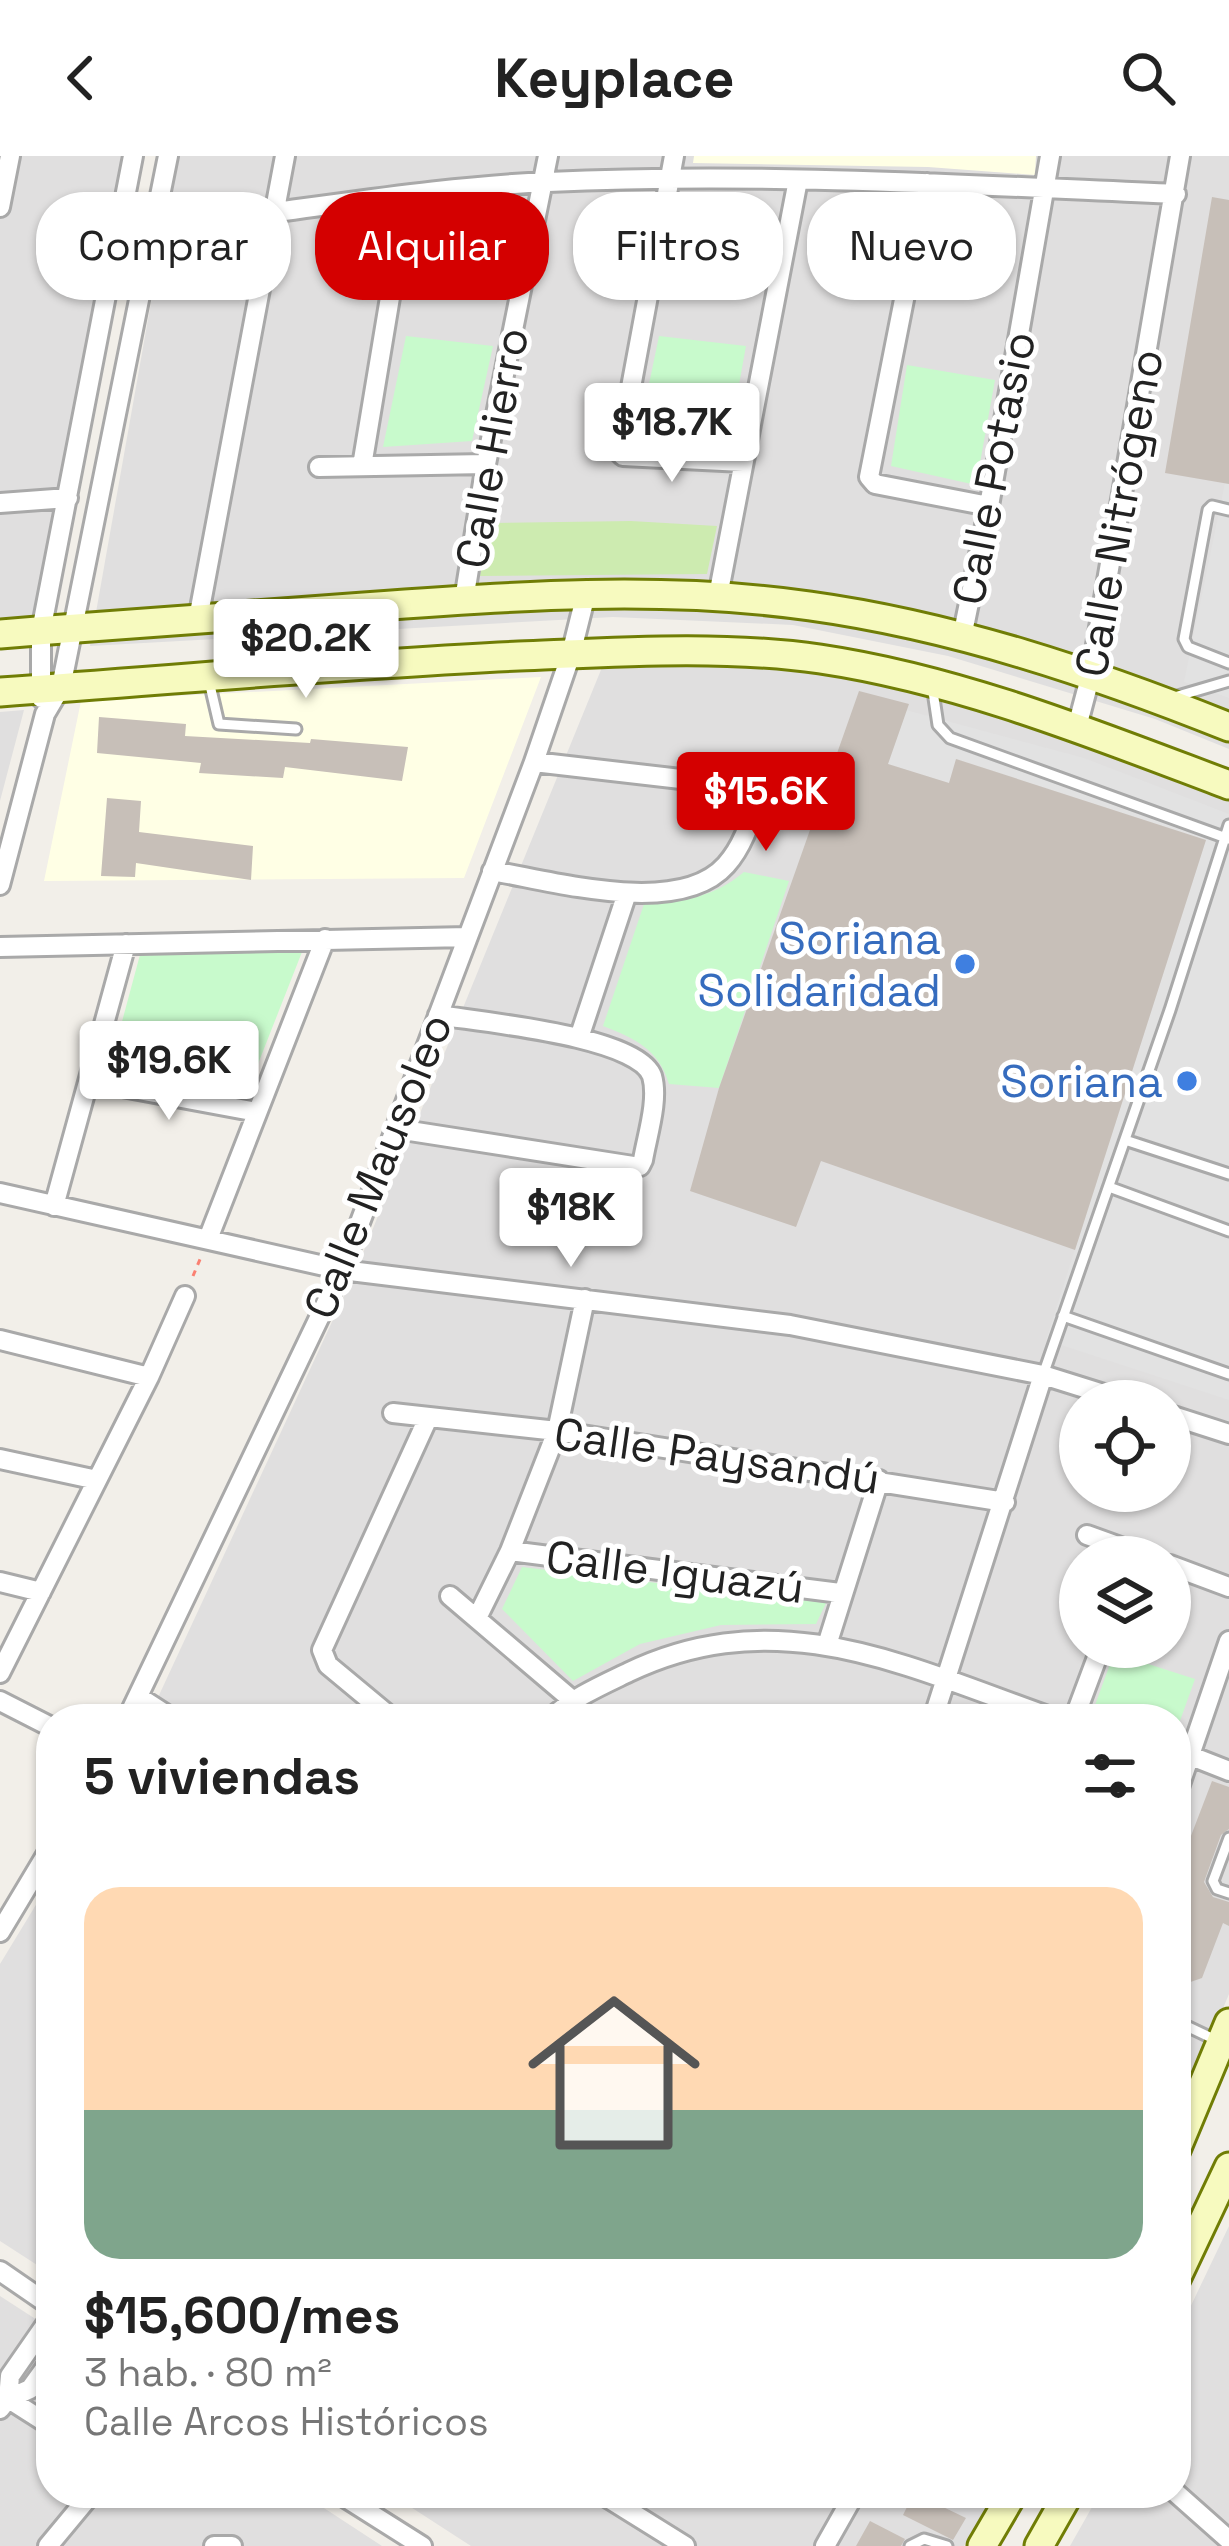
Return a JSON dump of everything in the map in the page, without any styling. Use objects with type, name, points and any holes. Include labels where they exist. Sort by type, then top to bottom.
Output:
[{"type":"main road","points":[[0,634],[464,600],[586,594],[718,596],[847,612],[962,637],[1091,674],[1229,727]]},
{"type":"main road","points":[[0,692],[48,697],[208,676],[571,654],[746,653],[817,659],[932,683],[1077,727],[1229,785]]},
{"type":"main road","points":[[1191,2089],[1225,2033]]},
{"type":"main road","points":[[1191,2247],[1229,2167]]},
{"type":"main road","points":[[982,2546],[1004,2508]]},
{"type":"main road","points":[[1040,2546],[1062,2508]]},
{"type":"street","points":[[0,207],[10,156]]},
{"type":"street","points":[[48,697],[41,631],[133,156]]},
{"type":"street","points":[[0,885],[8,824],[73,628],[169,156]]},
{"type":"street","points":[[280,192],[285,156]]},
{"type":"street","name":"Calle Hierro","points":[[464,600],[486,464],[548,156]]},
{"type":"street","points":[[674,156],[620,454],[743,462]]},
{"type":"street","name":"Calle Potasio","points":[[962,637],[1050,156]]},
{"type":"street","name":"Calle Nitrógeno","points":[[1077,727],[1091,674],[1180,156]]},
{"type":"street","points":[[439,192],[544,182],[670,178],[1176,194]]},
{"type":"street","points":[[718,596],[798,180]]},
{"type":"street","points":[[927,183],[870,480],[989,506]]},
{"type":"street","points":[[198,619],[260,300]]},
{"type":"street","points":[[362,466],[390,300]]},
{"type":"street","points":[[319,467],[486,464]]},
{"type":"street","points":[[0,502],[68,498]]},
{"type":"street","name":"Calle Mausoleo","points":[[135,1704],[342,1270],[534,762],[586,594]]},
{"type":"street","points":[[534,762],[802,793]]},
{"type":"street","points":[[491,871],[627,893],[691,886],[712,878],[737,851],[761,789]]},
{"type":"street","points":[[579,1038],[627,893]]},
{"type":"street","points":[[0,947],[468,937]]},
{"type":"street","points":[[208,1239],[326,940]]},
{"type":"street","points":[[55,1206],[126,944]]},
{"type":"street","points":[[397,1129],[640,1166],[653,1093],[648,1067],[635,1055],[579,1038],[439,1015]]},
{"type":"street","points":[[90,1081],[257,1112]]},
{"type":"street","points":[[0,1192],[342,1270],[790,1325],[1059,1380]]},
{"type":"street","points":[[0,1673],[185,1296]]},
{"type":"street","points":[[477,1618],[510,1551],[556,1431],[585,1298]]},
{"type":"street","points":[[0,1340],[149,1377]]},
{"type":"street","points":[[938,1704],[1043,1375]]},
{"type":"street","name":"Calle Paysandú","points":[[393,1413],[556,1431],[1004,1502]]},
{"type":"street","points":[[376,1704],[322,1656],[324,1642],[428,1418]]},
{"type":"street","points":[[1191,1422],[1229,1434]]},
{"type":"street","points":[[0,1459],[97,1480]]},
{"type":"street","points":[[827,1645],[879,1480]]},
{"type":"street","name":"Calle Iguazú","points":[[510,1551],[840,1593]]},
{"type":"street","points":[[1191,1573],[1229,1587]]},
{"type":"street","points":[[0,1582],[41,1592]]},
{"type":"street","points":[[450,1596],[572,1699]]},
{"type":"street","points":[[566,1704],[653,1660],[695,1646],[770,1638],[827,1645],[1012,1704]]},
{"type":"street","points":[[1191,1753],[1229,1641]]},
{"type":"street","points":[[1080,1704],[1093,1668]]},
{"type":"street","points":[[139,1697],[150,1704]]},
{"type":"street","points":[[0,1701],[36,1719]]},
{"type":"street","points":[[1191,1756],[1229,1771]]},
{"type":"street","points":[[0,1932],[36,1872]]},
{"type":"street","points":[[0,2271],[36,2296]]},
{"type":"street","points":[[3,2400],[10,2376],[36,2339]]},
{"type":"street","points":[[3,2400],[31,2390],[36,2382]]},
{"type":"street","points":[[3,2400],[36,2418]]},
{"type":"street","points":[[1191,2506],[1229,2540]]},
{"type":"street","points":[[48,2546],[80,2508]]},
{"type":"street","points":[[362,2508],[422,2546]]},
{"type":"street","points":[[624,2508],[685,2546]]},
{"type":"street","points":[[825,2546],[847,2508]]},
{"type":"street","points":[[214,2546],[232,2546]]},
{"type":"lane","points":[[1229,510],[1212,506],[1208,510],[1184,639],[1188,647],[1229,663]]},
{"type":"lane","points":[[208,676],[219,724],[296,728]]},
{"type":"lane","points":[[1161,701],[1229,681]]},
{"type":"lane","points":[[932,683],[938,725],[950,738],[1227,838]]},
{"type":"lane","points":[[1043,1375],[1229,825]]},
{"type":"lane","points":[[1125,1140],[1229,1174]]},
{"type":"lane","points":[[1109,1187],[1229,1231]]},
{"type":"lane","points":[[1064,1316],[1229,1374]]},
{"type":"lane","points":[[1229,1838],[1214,1881],[1229,1893]]},
{"type":"lane","points":[[1191,2025],[1225,2033]]},
{"type":"lane","points":[[910,2546],[924,2539],[947,2546]]},
{"type":"path","points":[[185,1296],[208,1239]]},
{"type":"shaded area","points":[[0,156],[129,156],[123,192],[36,192],[36,300],[104,300],[46,642],[0,647]]},
{"type":"shaded area","points":[[177,156],[1229,156],[1229,749],[1155,719],[948,656],[793,625],[613,617],[90,646],[151,300],[291,300],[291,192],[171,192]]},
{"type":"shaded area","points":[[694,156],[1036,156],[1035,175],[928,167],[693,163]]},
{"type":"shaded area","points":[[1225,483],[1229,484],[1229,698],[1184,682]]},
{"type":"shaded area","points":[[605,660],[822,669],[1076,736],[1229,798],[1229,1994],[1191,2086],[1191,1704],[155,1704],[356,1270]]},
{"type":"shaded area","points":[[541,677],[464,878],[44,881],[81,701]]},
{"type":"shaded area","points":[[24,710],[0,801],[0,712]]},
{"type":"shaded area","points":[[906,710],[1084,758],[1229,814],[1229,1400],[1191,1388],[1191,1380],[1168,1380],[1046,1340],[1206,840],[957,759],[949,783],[888,764]]},
{"type":"shaded area","points":[[36,1905],[36,2264],[0,2241],[0,1964]]},
{"type":"shaded area","points":[[1229,2226],[1229,2546],[1070,2546],[1092,2508],[1191,2508],[1191,2306]]},
{"type":"shaded area","points":[[0,2296],[36,2319],[36,2508],[324,2508],[382,2546],[0,2546]]},
{"type":"shaded area","points":[[412,2508],[988,2508],[964,2546],[471,2546]]},
{"type":"green space","points":[[406,336],[493,346],[472,441],[383,447]]},
{"type":"green space","points":[[659,336],[746,346],[728,445],[638,437]]},
{"type":"green space","points":[[907,365],[995,380],[976,485],[891,466]]},
{"type":"green space","points":[[631,521],[717,526],[707,574],[480,576],[489,523]]},
{"type":"green space","points":[[744,872],[789,881],[719,1088],[669,1084],[659,1062],[644,1046],[603,1026],[644,904],[697,897]]},
{"type":"green space","points":[[141,951],[302,952],[245,1097],[109,1070]]},
{"type":"green space","points":[[522,1567],[826,1603],[816,1624],[721,1625],[640,1644],[573,1681],[502,1609]]},
{"type":"green space","points":[[1109,1668],[1161,1668],[1195,1679],[1186,1704],[1095,1704]]},
{"type":"building","points":[[1212,197],[1229,200],[1229,484],[1165,473]]},
{"type":"building","name":"Soriana Solidaridad","points":[[859,691],[909,704],[888,764],[949,783],[956,759],[1206,840],[1075,1250],[821,1161],[796,1227],[690,1191],[719,1088]]},
{"type":"building","points":[[99,717],[186,724],[185,736],[408,747],[402,781],[285,767],[283,778],[199,773],[201,763],[97,753]]},
{"type":"building","points":[[107,798],[141,801],[139,832],[253,846],[251,880],[136,863],[135,877],[101,876]]},
{"type":"building","points":[[1212,1781],[1229,1787],[1229,1829],[1221,1835],[1204,1882],[1213,1897],[1229,1902],[1229,1926],[1223,1923],[1202,1978],[1191,1982],[1191,1836]]},
{"type":"building","points":[[906,2508],[945,2508],[966,2518],[953,2540],[903,2515]]},
{"type":"building","points":[[870,2521],[905,2539],[901,2546],[856,2546]]},
{"type":"place","name":"Soriana Solidaridad","points":[[965,964]]},
{"type":"place","name":"Soriana","points":[[1187,1081]]}]
